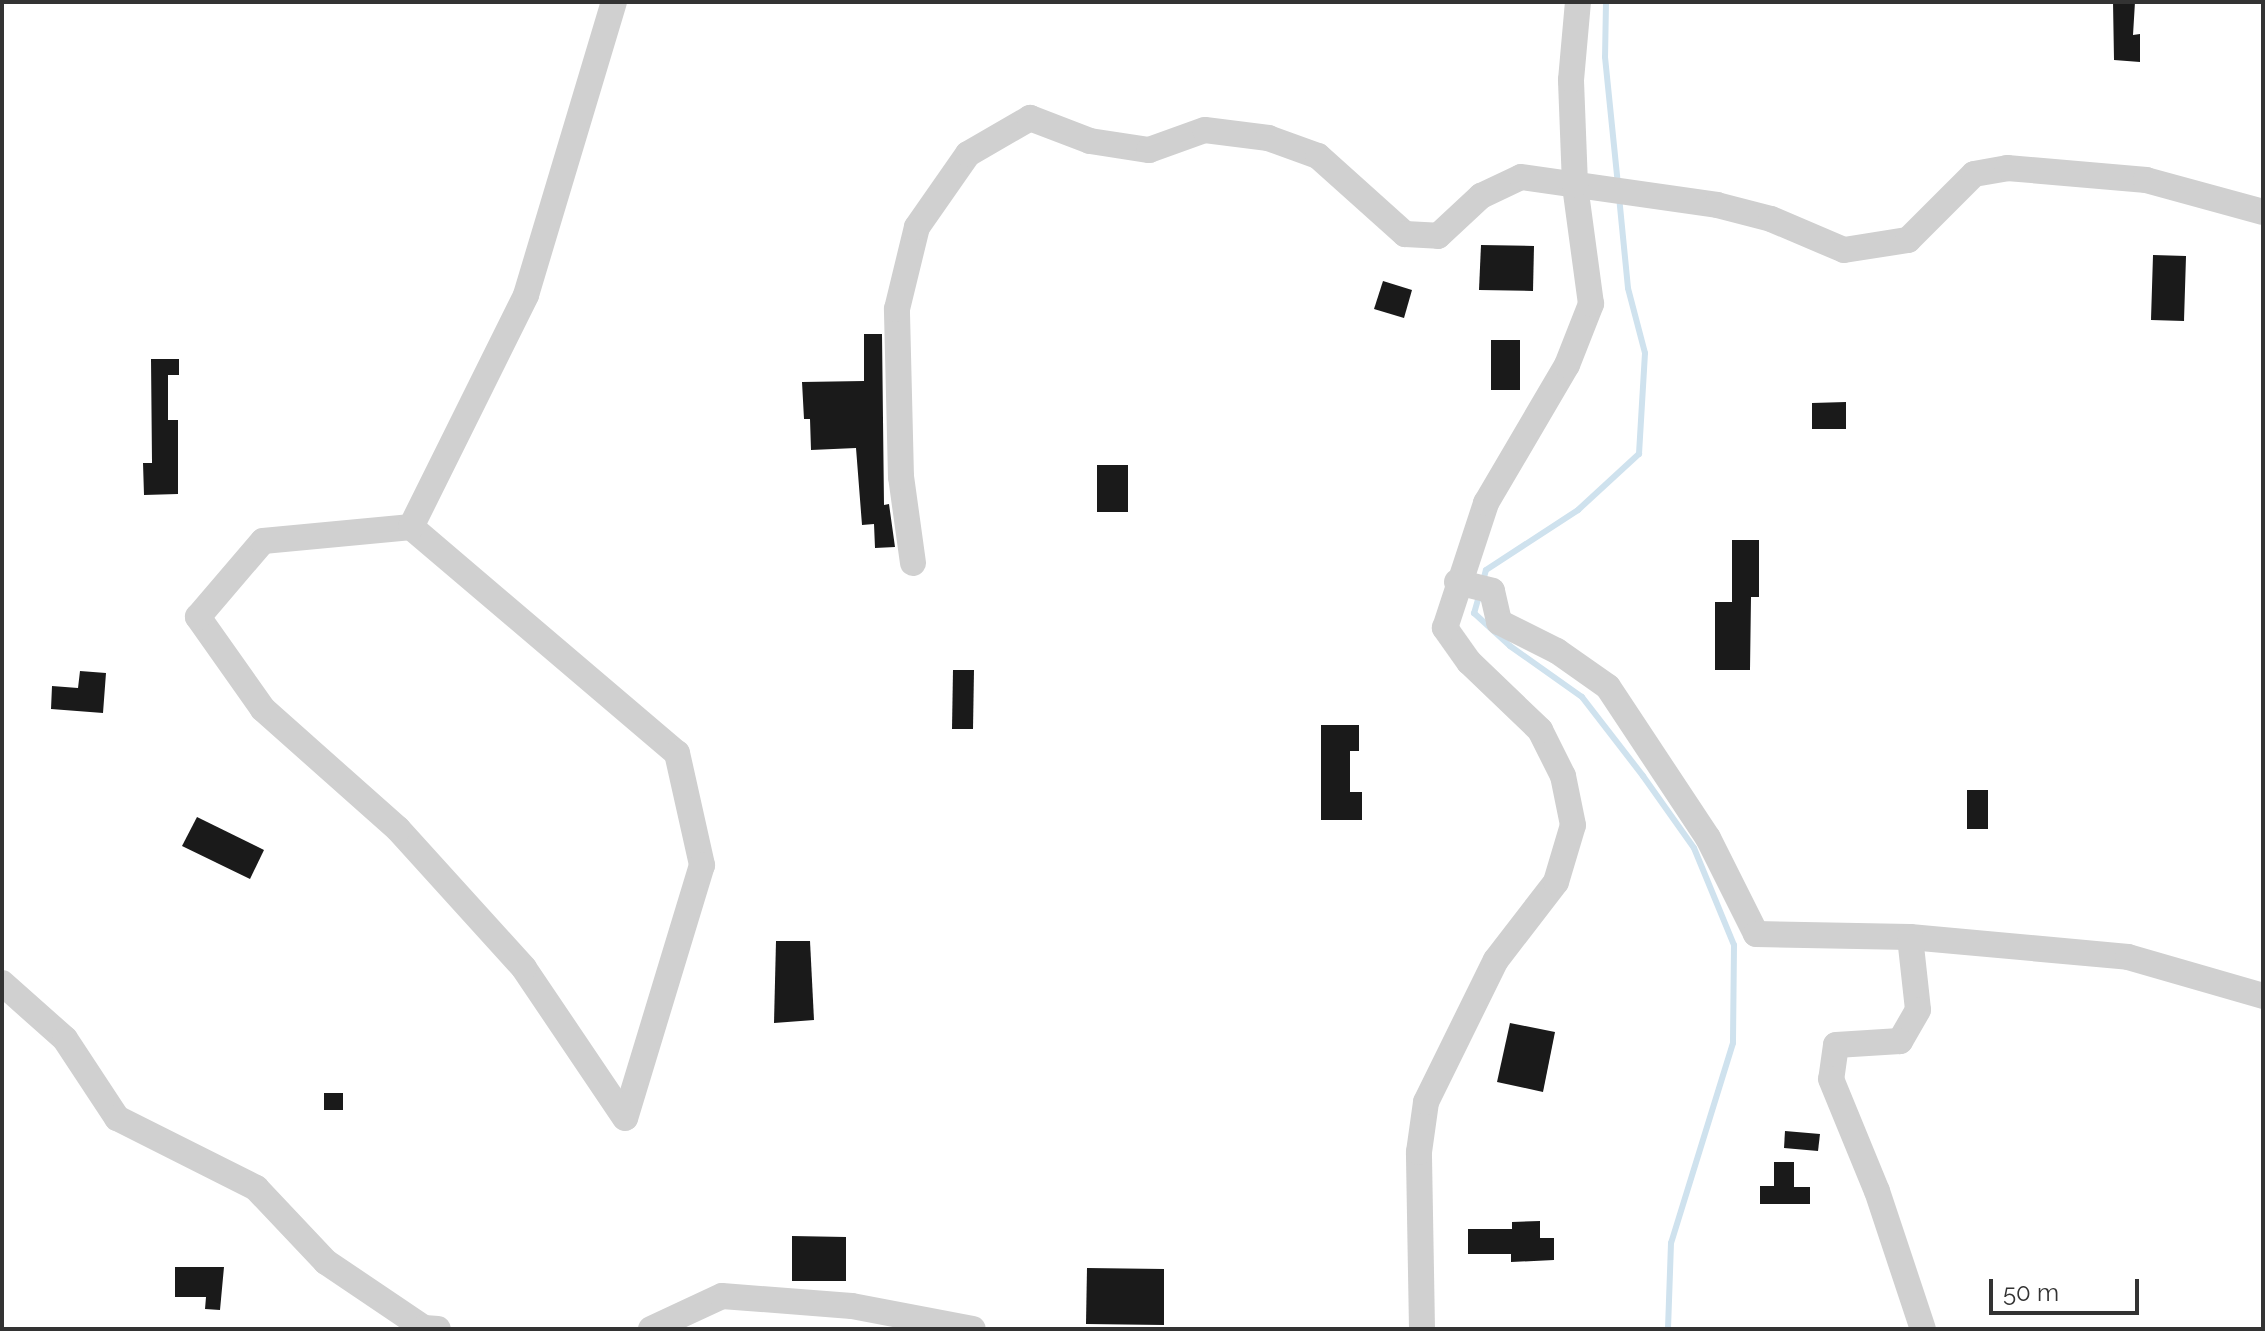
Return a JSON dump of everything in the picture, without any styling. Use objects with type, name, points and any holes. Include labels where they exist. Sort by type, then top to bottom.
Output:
[{"type":"street","points":[[411,527],[526,295],[614,2]]},
{"type":"street","points":[[1422,1329],[1419,1152],[1426,1102],[1496,960],[1556,882],[1573,825],[1563,776],[1540,730],[1469,662],[1445,628],[1457,582],[1486,503],[1567,365],[1591,304],[1588,186],[1571,80],[1578,2]]},
{"type":"street","points":[[913,563],[901,477],[897,309],[917,227],[968,154],[1030,118],[1090,141],[1149,150],[1205,130],[1268,138],[1318,156],[1405,234],[1438,236],[1481,196],[1521,177],[1639,192],[1771,219],[1844,250],[1908,240],[1974,174],[2007,168],[2146,180],[2263,212]]},
{"type":"street","points":[[411,527],[677,753],[702,865],[625,1118],[524,968],[398,829],[263,709],[198,617],[263,541],[411,527]]},
{"type":"street","points":[[1457,582],[1492,591],[1499,622],[1557,651],[1608,687],[1708,838],[1756,934],[1910,937],[2128,957],[2263,996]]},
{"type":"street","points":[[1910,937],[1918,1010],[1900,1041],[1836,1045],[1831,1079],[1877,1191],[1923,1329]]},
{"type":"street","points":[[2,983],[65,1039],[117,1118],[256,1188],[326,1262],[424,1328],[438,1329]]},
{"type":"street","points":[[651,1329],[722,1296],[852,1306],[973,1329]]},
{"type":"building","points":[[2113,2],[2135,2],[2133,35],[2140,34],[2140,62],[2114,60]]},
{"type":"building","points":[[1481,245],[1534,246],[1533,291],[1479,290]]},
{"type":"building","points":[[2153,255],[2186,256],[2184,321],[2151,320]]},
{"type":"building","points":[[1383,281],[1412,290],[1404,318],[1374,309]]},
{"type":"building","points":[[864,334],[882,334],[884,505],[889,504],[895,547],[875,548],[874,524],[862,525],[856,448],[811,450],[810,419],[804,419],[802,382],[864,381]]},
{"type":"building","points":[[1491,340],[1520,340],[1520,390],[1491,390]]},
{"type":"building","points":[[151,359],[179,359],[179,375],[168,375],[168,420],[178,420],[178,494],[144,495],[143,463],[152,463]]},
{"type":"building","points":[[1846,402],[1846,429],[1812,429],[1812,403]]},
{"type":"building","points":[[1097,465],[1128,465],[1128,512],[1097,512]]},
{"type":"building","points":[[1732,540],[1759,540],[1759,597],[1751,597],[1750,670],[1715,670],[1715,602],[1732,602]]},
{"type":"building","points":[[953,670],[974,670],[973,729],[952,729]]},
{"type":"building","points":[[80,671],[106,673],[103,713],[51,709],[52,686],[78,688]]},
{"type":"building","points":[[1321,725],[1359,725],[1359,751],[1350,751],[1350,792],[1362,792],[1362,820],[1321,820]]},
{"type":"building","points":[[1967,790],[1988,790],[1988,829],[1967,829]]},
{"type":"building","points":[[197,817],[264,850],[250,879],[182,846]]},
{"type":"building","points":[[776,941],[810,941],[814,1020],[774,1023]]},
{"type":"building","points":[[1510,1023],[1555,1032],[1543,1092],[1497,1082]]},
{"type":"building","points":[[324,1093],[343,1093],[343,1110],[324,1110]]},
{"type":"building","points":[[1785,1131],[1820,1134],[1818,1151],[1784,1148]]},
{"type":"building","points":[[1774,1162],[1794,1162],[1794,1187],[1810,1187],[1810,1204],[1760,1204],[1760,1186],[1774,1186]]},
{"type":"building","points":[[1540,1221],[1540,1238],[1554,1238],[1554,1260],[1511,1262],[1511,1254],[1468,1254],[1468,1229],[1512,1229],[1512,1222]]},
{"type":"building","points":[[792,1236],[846,1237],[846,1281],[792,1281]]},
{"type":"building","points":[[175,1267],[224,1267],[220,1310],[205,1309],[206,1297],[175,1297]]},
{"type":"building","points":[[1087,1268],[1164,1269],[1164,1325],[1086,1324]]},
{"type":"waterway","points":[[1606,2],[1605,57],[1618,186]]},
{"type":"waterway","points":[[1483,581],[1486,570],[1578,510],[1639,454],[1645,353],[1628,288],[1619,197]]},
{"type":"waterway","points":[[1479,596],[1474,613],[1510,646],[1582,697],[1643,776],[1694,848],[1734,945],[1733,1043],[1671,1243],[1668,1329]]}]
